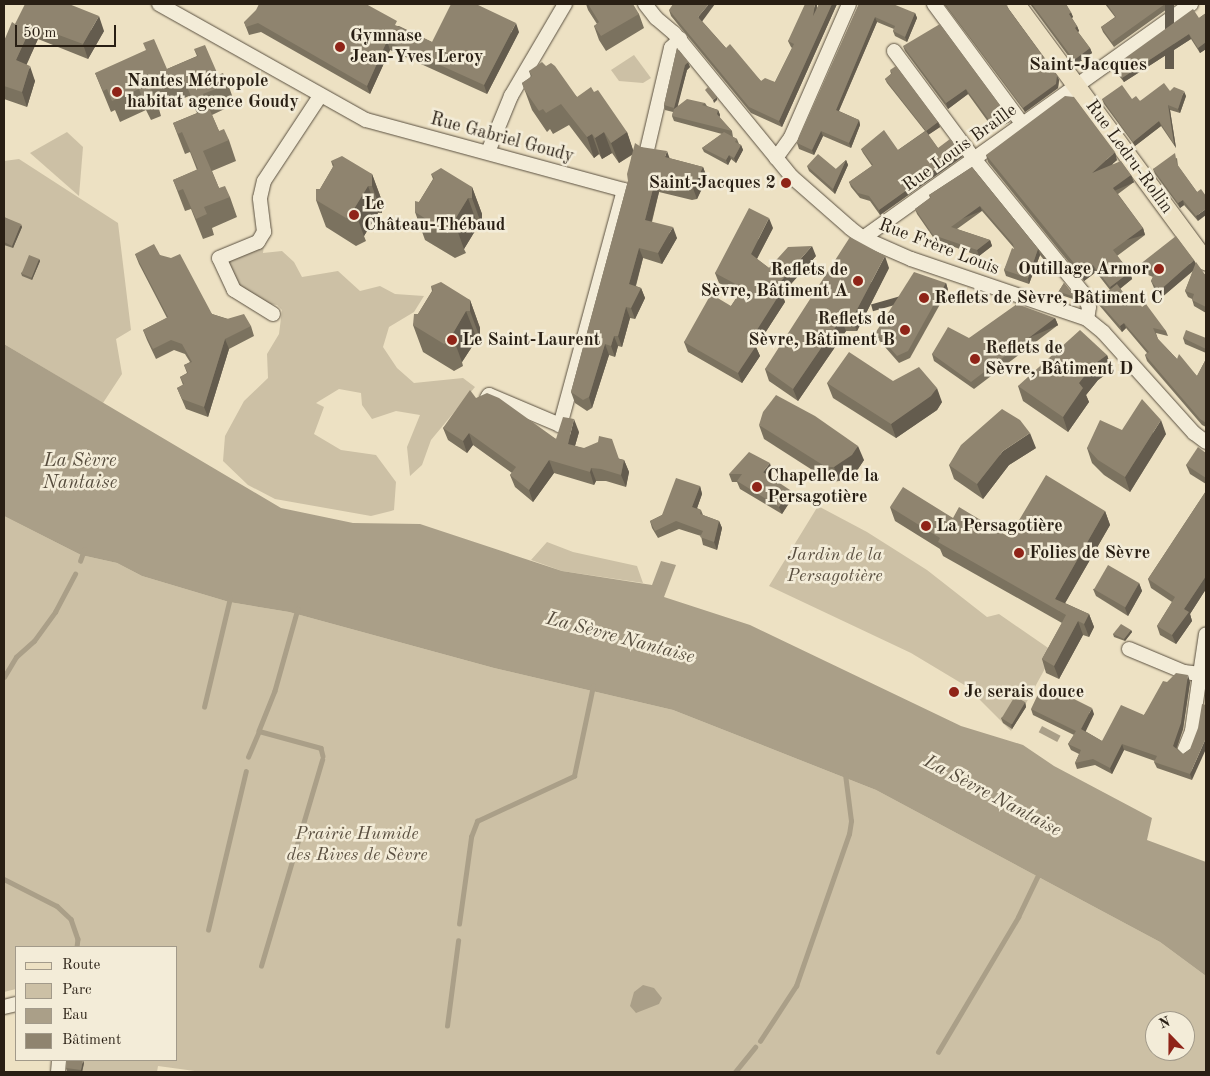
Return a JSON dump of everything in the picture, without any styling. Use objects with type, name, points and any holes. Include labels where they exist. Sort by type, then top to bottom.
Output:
[{"type":"main road","name":"Rue Ledru-Rollin","points":[[1016,4],[1076,86],[1204,253]]},
{"type":"street","name":"Rue Gabriel Goudy","points":[[159,4],[320,96],[373,123],[488,152],[624,190],[560,425],[489,395],[483,402]]},
{"type":"street","points":[[488,152],[519,80],[565,4]]},
{"type":"street","name":"Rue Frère Louis","points":[[645,4],[680,39],[792,176],[863,238],[920,262],[1087,318],[1206,442]]},
{"type":"street","points":[[776,158],[791,137],[849,4]]},
{"type":"street","points":[[934,4],[1024,126]]},
{"type":"street","name":"Rue Louis Braille","points":[[863,238],[1024,126],[1076,86],[1191,4]]},
{"type":"street","points":[[647,150],[671,48],[680,39]]},
{"type":"street","points":[[894,52],[975,160],[1083,293],[1089,307],[1087,318]]},
{"type":"street","points":[[273,314],[234,290],[218,258],[258,242],[264,232],[260,198],[264,181],[320,96]]},
{"type":"street","points":[[1184,751],[1192,731],[1206,634]]},
{"type":"street","points":[[1129,649],[1184,672],[1200,674]]},
{"type":"green space","points":[[634,55],[651,78],[643,83],[619,81],[611,70]]},
{"type":"green space","points":[[67,132],[83,147],[79,196],[30,153]]},
{"type":"green space","points":[[19,159],[118,223],[131,330],[116,339],[122,374],[103,403],[4,344],[4,161]]},
{"type":"green space","points":[[264,245],[263,253],[282,251],[294,262],[302,277],[338,271],[360,291],[380,286],[395,294],[424,296],[414,312],[389,327],[383,347],[397,368],[414,383],[463,378],[475,387],[431,440],[422,465],[410,476],[407,447],[420,415],[396,411],[372,419],[362,405],[361,393],[339,389],[316,403],[324,407],[314,434],[341,450],[376,455],[396,482],[394,510],[371,516],[275,499],[248,485],[223,461],[225,436],[244,401],[268,378],[267,354],[279,334],[282,310],[277,305],[243,300],[222,261]]},
{"type":"green space","name":"Jardin de la Persagotière","points":[[818,506],[867,532],[927,570],[987,617],[999,614],[1054,652],[1011,731],[966,686],[911,653],[769,586]]},
{"type":"green space","name":"Prairie Humide des Rives de Sèvre","points":[[4,516],[81,555],[117,563],[142,576],[229,602],[289,612],[494,668],[673,710],[876,790],[1160,942],[1206,976],[1206,1072],[202,1072],[158,1066],[157,1072],[82,1072],[83,1061],[178,1061],[178,946],[15,946],[15,989],[4,992]]},
{"type":"green space","points":[[547,542],[573,552],[637,566],[643,583],[562,571],[531,560]]},
{"type":"water","name":"La Sèvre Nantaise","points":[[4,344],[281,508],[353,523],[420,524],[562,571],[652,585],[661,561],[676,565],[664,597],[750,625],[961,726],[1023,745],[1054,766],[1152,818],[1147,840],[1206,862],[1206,976],[1160,942],[876,790],[673,710],[494,668],[289,612],[229,602],[142,576],[117,563],[81,555],[4,516]]},
{"type":"water","points":[[1042,726],[1061,736],[1057,742],[1039,732]]},
{"type":"water","points":[[643,985],[654,988],[662,998],[659,1004],[636,1013],[630,1006],[634,992]]},
{"type":"building","points":[[25,4],[69,4],[99,16],[83,44],[32,25],[16,60],[30,66],[22,92],[4,86],[4,41],[12,22],[15,24]]},
{"type":"building","points":[[259,4],[366,4],[397,21],[395,25],[432,42],[451,4],[476,4],[516,23],[484,85],[387,41],[367,86],[258,23],[246,27],[244,22],[256,10]]},
{"type":"building","points":[[588,4],[633,4],[639,14],[601,36],[594,26],[599,22]]},
{"type":"building","points":[[673,4],[709,4],[698,17],[726,48],[730,44],[761,81],[765,78],[775,82],[794,44],[788,41],[805,4],[815,4],[813,16],[819,4],[832,4],[779,121],[749,107],[669,10]]},
{"type":"building","points":[[859,4],[893,4],[915,13],[905,37],[893,31],[895,26],[875,17],[836,110],[859,120],[849,143],[821,131],[812,150],[797,143]]},
{"type":"building","points":[[945,4],[1005,4],[1057,76],[1056,84],[1023,108]]},
{"type":"building","points":[[1032,4],[1066,4],[1071,12],[1069,14],[1077,26],[1075,28],[1090,48],[1074,60]]},
{"type":"building","points":[[1107,4],[1165,4],[1112,42],[1101,27],[1116,17]]},
{"type":"building","points":[[1193,9],[1199,18],[1206,13],[1206,42],[1198,48],[1189,34],[1122,78],[1114,66]]},
{"type":"building","points":[[940,24],[1008,116],[992,124],[966,89],[946,103],[903,46]]},
{"type":"building","points":[[154,39],[167,69],[198,56],[194,49],[205,45],[218,75],[223,73],[228,84],[203,94],[219,131],[224,129],[229,140],[203,151],[219,188],[225,186],[230,197],[204,207],[207,214],[196,219],[183,189],[178,191],[173,180],[198,169],[182,132],[178,134],[173,123],[198,113],[182,75],[151,89],[154,95],[143,100],[139,89],[112,101],[107,89],[103,91],[95,73],[146,50],[143,43]]},
{"type":"building","points":[[677,48],[688,62],[685,65],[674,108],[664,105]]},
{"type":"building","points":[[542,62],[546,66],[551,63],[555,66],[577,97],[591,87],[594,92],[598,90],[627,132],[611,143],[604,132],[595,138],[592,134],[587,137],[561,104],[546,113],[543,109],[539,111],[522,83],[532,76],[529,71]]},
{"type":"building","points":[[896,66],[938,122],[926,131],[885,79],[892,73],[890,70]]},
{"type":"building","points":[[1164,83],[1170,91],[1174,87],[1184,91],[1178,109],[1168,105],[1174,144],[1159,121],[1133,142],[1102,99],[1122,85],[1132,99],[1136,96],[1140,101]]},
{"type":"building","points":[[708,87],[717,97],[713,100],[705,90]]},
{"type":"building","points":[[1065,96],[1074,97],[1115,152],[1092,173],[1121,161],[1131,175],[1113,188],[1143,228],[1113,250],[1130,272],[1110,287],[1093,265],[1082,273],[986,155]]},
{"type":"building","points":[[687,99],[705,103],[702,105],[718,110],[717,114],[732,131],[672,116],[674,109]]},
{"type":"building","points":[[884,130],[898,150],[926,131],[938,148],[950,139],[960,152],[879,210],[869,196],[858,193],[849,182],[873,165],[861,149]]},
{"type":"building","points":[[724,132],[737,139],[735,142],[741,145],[734,158],[729,155],[726,160],[702,148]]},
{"type":"building","points":[[635,143],[641,147],[667,151],[665,157],[703,167],[693,188],[688,189],[655,181],[645,220],[673,227],[658,253],[639,248],[629,284],[641,288],[631,308],[626,307],[618,336],[614,336],[611,346],[605,344],[589,397],[583,400],[571,392],[628,181],[627,174]]},
{"type":"building","points":[[1175,153],[1177,164],[1197,192],[1201,189],[1206,196],[1206,209],[1196,216],[1183,200],[1178,203],[1153,169]]},
{"type":"building","points":[[818,154],[836,169],[846,160],[833,189],[807,166]]},
{"type":"building","points":[[342,156],[372,174],[372,186],[368,186],[354,209],[356,213],[346,218],[316,200],[316,189],[320,189],[334,165],[331,161]]},
{"type":"building","points":[[972,167],[1048,261],[1038,249],[1028,278],[1004,270],[1012,248],[1014,249],[1013,244],[980,206],[951,227],[990,240],[977,250],[933,235],[915,209],[931,197],[929,195]]},
{"type":"building","points":[[441,168],[472,187],[472,198],[468,198],[454,221],[455,226],[445,231],[415,212],[415,201],[419,202],[434,178],[431,174]]},
{"type":"building","points":[[749,208],[769,218],[751,254],[769,268],[788,247],[812,246],[775,288],[781,292],[750,341],[756,346],[738,373],[684,342],[711,294],[731,306],[743,288],[715,273]]},
{"type":"building","points":[[4,217],[21,224],[12,246],[4,242]]},
{"type":"building","points":[[1176,236],[1194,260],[1159,291],[1151,281],[1155,272],[1139,265]]},
{"type":"building","points":[[850,237],[885,256],[852,319],[841,319],[793,389],[765,369]]},
{"type":"building","points":[[154,244],[160,255],[171,258],[180,254],[212,314],[227,319],[244,314],[251,326],[225,339],[204,407],[182,399],[177,388],[184,384],[180,377],[188,373],[184,365],[192,362],[182,344],[171,340],[153,349],[143,330],[168,317],[135,254]]},
{"type":"building","points":[[29,255],[39,259],[32,278],[22,274]]},
{"type":"building","points":[[1196,262],[1206,276],[1206,307],[1192,300],[1194,294],[1185,291]]},
{"type":"building","points":[[914,272],[946,283],[908,351],[897,356],[876,332]]},
{"type":"building","points":[[441,282],[470,300],[470,311],[466,311],[452,335],[453,339],[444,344],[413,325],[414,314],[418,314],[433,290],[431,286]]},
{"type":"building","points":[[1064,283],[1075,297],[1063,293],[1055,297]]},
{"type":"building","points":[[1117,284],[1131,303],[1136,299],[1142,307],[1146,304],[1166,331],[1153,328],[1158,339],[1177,359],[1179,354],[1197,376],[1206,359],[1206,423],[1200,419],[1145,355],[1149,352],[1124,323],[1120,326],[1097,300]]},
{"type":"building","points":[[1017,304],[1055,318],[971,382],[932,354],[948,327],[969,338]]},
{"type":"building","points":[[1080,330],[1107,355],[1093,365],[1079,383],[1083,388],[1063,417],[1018,386]]},
{"type":"building","points":[[1186,330],[1206,338],[1206,349],[1183,338]]},
{"type":"building","points":[[849,352],[893,381],[919,367],[937,388],[931,396],[891,424],[827,383]]},
{"type":"building","points":[[470,390],[476,398],[487,393],[499,398],[556,439],[563,417],[574,419],[568,444],[584,448],[598,442],[599,436],[612,439],[619,459],[624,460],[621,475],[591,468],[590,472],[549,460],[529,490],[510,475],[516,467],[469,433],[463,441],[443,428]]},
{"type":"building","points":[[776,395],[815,416],[858,446],[852,455],[834,467],[826,467],[759,425],[763,412]]},
{"type":"building","points":[[1142,399],[1161,420],[1125,477],[1098,460],[1087,448],[1100,420],[1122,430]]},
{"type":"building","points":[[1002,409],[1020,420],[1030,433],[1003,451],[977,484],[949,465],[961,445]]},
{"type":"building","points":[[1198,447],[1206,453],[1206,478],[1186,465]]},
{"type":"building","name":"Chapelle de la Persagotière","points":[[749,452],[770,463],[763,472],[790,490],[779,507],[737,481],[742,474],[729,474]]},
{"type":"building","name":"Folies de Sèvre","points":[[1046,475],[1105,511],[1055,599],[1089,614],[1084,624],[1078,621],[1054,666],[1042,659],[1066,615],[938,542],[940,538],[890,507],[903,487],[953,518],[959,507],[1009,537]]},
{"type":"building","points":[[676,478],[700,486],[692,507],[701,510],[700,514],[719,521],[714,542],[700,537],[703,531],[676,521],[655,531],[650,521],[662,515]]},
{"type":"building","points":[[1206,491],[1206,576],[1184,609],[1189,612],[1172,635],[1157,626],[1175,597],[1148,579]]},
{"type":"building","points":[[1108,565],[1139,583],[1125,607],[1094,589]]},
{"type":"building","points":[[1121,624],[1131,630],[1124,639],[1113,634]]},
{"type":"building","points":[[1176,673],[1188,675],[1181,723],[1173,746],[1183,754],[1190,749],[1198,728],[1202,704],[1206,705],[1206,738],[1190,774],[1154,762],[1157,756],[1122,744],[1110,768],[1093,759],[1075,763],[1081,750],[1068,744],[1076,731],[1031,709],[1040,690],[1047,694],[1050,687],[1092,708],[1081,729],[1102,741],[1121,705],[1144,715],[1163,681],[1167,682]]},
{"type":"building","points":[[1015,696],[1025,702],[1012,724],[1002,718]]},
{"type":"building","points":[[67,1061],[83,1061],[81,1070],[66,1068]]},
{"type":"waterway","points":[[80,561],[84,550]]},
{"type":"waterway","points":[[4,677],[16,657],[34,641],[55,612],[75,574]]},
{"type":"waterway","points":[[204,707],[230,598]]},
{"type":"waterway","points":[[298,609],[275,691],[259,731],[321,748],[323,756]]},
{"type":"waterway","points":[[459,924],[471,837],[477,821],[574,776],[593,686]]},
{"type":"waterway","points":[[248,757],[259,731]]},
{"type":"waterway","points":[[261,966],[322,760]]},
{"type":"waterway","points":[[208,930],[246,771]]},
{"type":"waterway","points":[[760,1041],[796,986],[849,834],[851,821],[845,774]]},
{"type":"waterway","points":[[938,1052],[1018,917],[1040,871]]},
{"type":"waterway","points":[[4,879],[57,906],[71,919],[78,939],[77,946]]},
{"type":"waterway","points":[[447,1026],[458,941]]},
{"type":"waterway","points":[[735,1072],[755,1047]]},
{"type":"place","name":"Gymnase Jean-Yves Leroy","points":[[340,47]]},
{"type":"place","name":"Nantes Métropole habitat agence Goudy","points":[[117,92]]},
{"type":"place","name":"Saint-Jacques 2","points":[[786,183]]},
{"type":"place","name":"Le Château-Thébaud","points":[[354,215]]},
{"type":"place","name":"Outillage Armor","points":[[1159,269]]},
{"type":"place","name":"Reflets de Sèvre, Bâtiment A","points":[[858,281]]},
{"type":"place","name":"Reflets de Sèvre, Bâtiment C","points":[[924,298]]},
{"type":"place","name":"Reflets de Sèvre, Bâtiment B","points":[[905,330]]},
{"type":"place","name":"Le Saint-Laurent","points":[[452,340]]},
{"type":"place","name":"Reflets de Sèvre, Bâtiment D","points":[[975,359]]},
{"type":"place","name":"Chapelle de la Persagotière","points":[[757,487]]},
{"type":"place","name":"La Persagotière","points":[[926,526]]},
{"type":"place","name":"Folies de Sèvre","points":[[1019,553]]},
{"type":"place","name":"Je serais douce","points":[[954,692]]},
{"type":"district","name":"Saint-Jacques","points":[[1088,66]]}]
